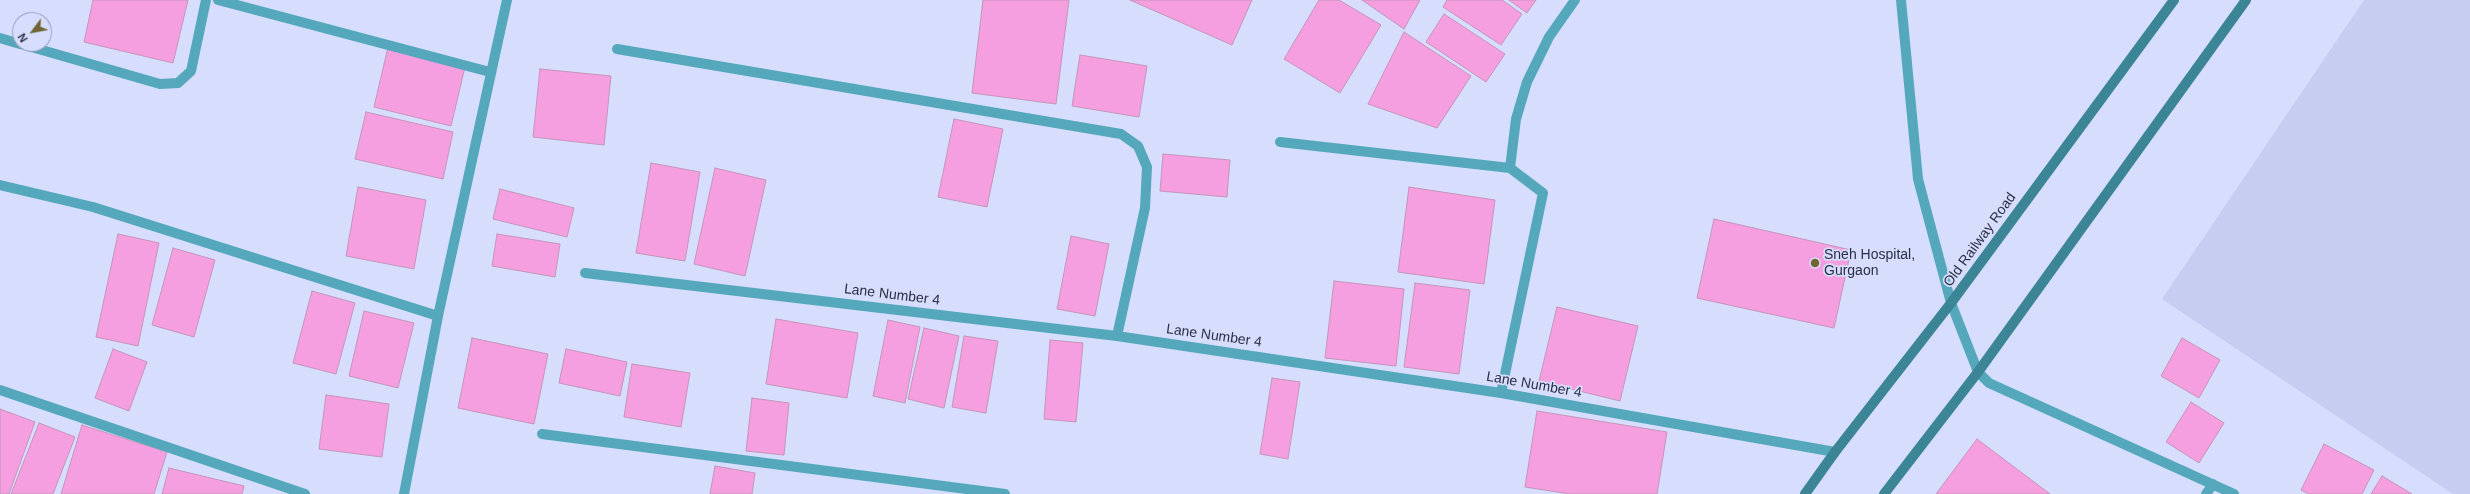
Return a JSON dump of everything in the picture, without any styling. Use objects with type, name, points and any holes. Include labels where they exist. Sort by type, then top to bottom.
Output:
[{"type":"main road","name":"Old Railway Road","points":[[1805,494],[1834,452],[1951,303],[2174,0]]},
{"type":"main road","points":[[1884,494],[1978,372],[2246,0]]},
{"type":"street","points":[[49,52],[160,84],[178,83],[191,71],[206,0]]},
{"type":"street","points":[[218,0],[490,72]]},
{"type":"street","points":[[404,494],[438,316],[490,72],[502,29],[508,0]]},
{"type":"street","points":[[1510,168],[1516,119],[1527,82],[1549,37],[1575,0]]},
{"type":"street","points":[[1901,0],[1918,178],[1951,303],[1978,372],[1989,383],[2234,494]]},
{"type":"street","points":[[0,38],[12,41]]},
{"type":"street","points":[[617,49],[1121,134],[1138,146],[1147,167],[1145,208],[1117,336]]},
{"type":"street","points":[[1280,142],[1510,168],[1543,193],[1502,393]]},
{"type":"street","points":[[0,185],[92,207],[438,316]]},
{"type":"street","name":"Lane Number 4","points":[[585,273],[1117,336],[1502,393],[1834,452]]},
{"type":"street","points":[[0,390],[306,494]]},
{"type":"street","points":[[542,434],[1005,494]]},
{"type":"street","points":[[2206,494],[2213,484]]},
{"type":"shaded area","points":[[2364,0],[2470,0],[2470,494],[2453,494],[2162,299]]},
{"type":"building","points":[[93,0],[188,0],[173,63],[84,42]]},
{"type":"building","points":[[983,0],[1069,0],[1056,104],[972,93]]},
{"type":"building","points":[[1130,0],[1252,0],[1232,45]]},
{"type":"building","points":[[1319,0],[1339,0],[1381,25],[1340,93],[1284,59]]},
{"type":"building","points":[[1362,0],[1420,0],[1404,29]]},
{"type":"building","points":[[1447,0],[1502,0],[1522,14],[1501,45],[1443,7]]},
{"type":"building","points":[[1509,0],[1536,0],[1527,13]]},
{"type":"building","points":[[1444,14],[1505,54],[1486,82],[1426,42]]},
{"type":"building","points":[[1404,32],[1471,76],[1437,128],[1368,104]]},
{"type":"building","points":[[388,47],[465,67],[451,126],[374,107]]},
{"type":"building","points":[[1080,55],[1147,66],[1139,117],[1072,106]]},
{"type":"building","points":[[540,69],[611,76],[604,145],[533,137]]},
{"type":"building","points":[[366,112],[453,132],[443,179],[355,159]]},
{"type":"building","points":[[954,119],[1003,129],[987,207],[938,197]]},
{"type":"building","points":[[1163,154],[1230,160],[1227,197],[1160,191]]},
{"type":"building","points":[[651,163],[700,172],[685,261],[636,253]]},
{"type":"building","points":[[715,168],[766,180],[745,276],[694,264]]},
{"type":"building","points":[[358,187],[426,200],[414,269],[346,256]]},
{"type":"building","points":[[1409,187],[1495,200],[1484,284],[1398,272]]},
{"type":"building","points":[[500,189],[574,208],[567,237],[493,219]]},
{"type":"building","points":[[1714,219],[1851,250],[1834,328],[1697,298]]},
{"type":"building","points":[[118,234],[159,243],[138,346],[96,337]]},
{"type":"building","points":[[497,234],[560,244],[555,277],[492,266]]},
{"type":"building","points":[[1071,236],[1109,244],[1095,316],[1057,309]]},
{"type":"building","points":[[173,248],[215,260],[194,337],[152,325]]},
{"type":"building","points":[[1334,281],[1404,289],[1396,366],[1325,358]]},
{"type":"building","points":[[1415,283],[1470,290],[1459,374],[1404,367]]},
{"type":"building","points":[[312,291],[355,303],[336,374],[293,363]]},
{"type":"building","points":[[1557,307],[1638,326],[1620,401],[1539,381]]},
{"type":"building","points":[[364,311],[414,323],[398,388],[349,376]]},
{"type":"building","points":[[776,319],[858,333],[847,398],[766,384]]},
{"type":"building","points":[[888,320],[920,327],[905,403],[873,396]]},
{"type":"building","points":[[924,328],[959,336],[944,408],[908,399]]},
{"type":"building","points":[[964,336],[998,341],[986,413],[952,407]]},
{"type":"building","points":[[472,338],[548,354],[534,424],[458,408]]},
{"type":"building","points":[[2182,338],[2220,360],[2199,398],[2161,376]]},
{"type":"building","points":[[1050,340],[1083,343],[1076,422],[1044,419]]},
{"type":"building","points":[[113,349],[147,362],[129,411],[95,398]]},
{"type":"building","points":[[566,349],[627,362],[620,396],[559,383]]},
{"type":"building","points":[[632,364],[690,373],[681,427],[624,417]]},
{"type":"building","points":[[1272,378],[1300,382],[1288,459],[1260,454]]},
{"type":"building","points":[[326,395],[389,404],[382,457],[319,449]]},
{"type":"building","points":[[752,398],[789,403],[784,455],[746,451]]},
{"type":"building","points":[[2191,402],[2224,423],[2199,463],[2166,442]]},
{"type":"building","points":[[0,409],[35,422],[9,494],[0,494]]},
{"type":"building","points":[[1537,411],[1667,432],[1657,494],[1570,494],[1525,487]]},
{"type":"building","points":[[39,423],[75,437],[53,494],[11,494]]},
{"type":"building","points":[[82,425],[167,452],[154,494],[61,494]]},
{"type":"building","points":[[1977,439],[2050,494],[1936,494]]},
{"type":"building","points":[[2324,444],[2374,470],[2362,494],[2309,494],[2301,490]]},
{"type":"building","points":[[715,466],[755,473],[752,494],[710,494]]},
{"type":"building","points":[[169,468],[244,486],[242,494],[162,494]]},
{"type":"building","points":[[2382,476],[2412,494],[2371,494]]},
{"type":"place","name":"Sneh Hospital, Gurgaon","points":[[1815,263]]}]
